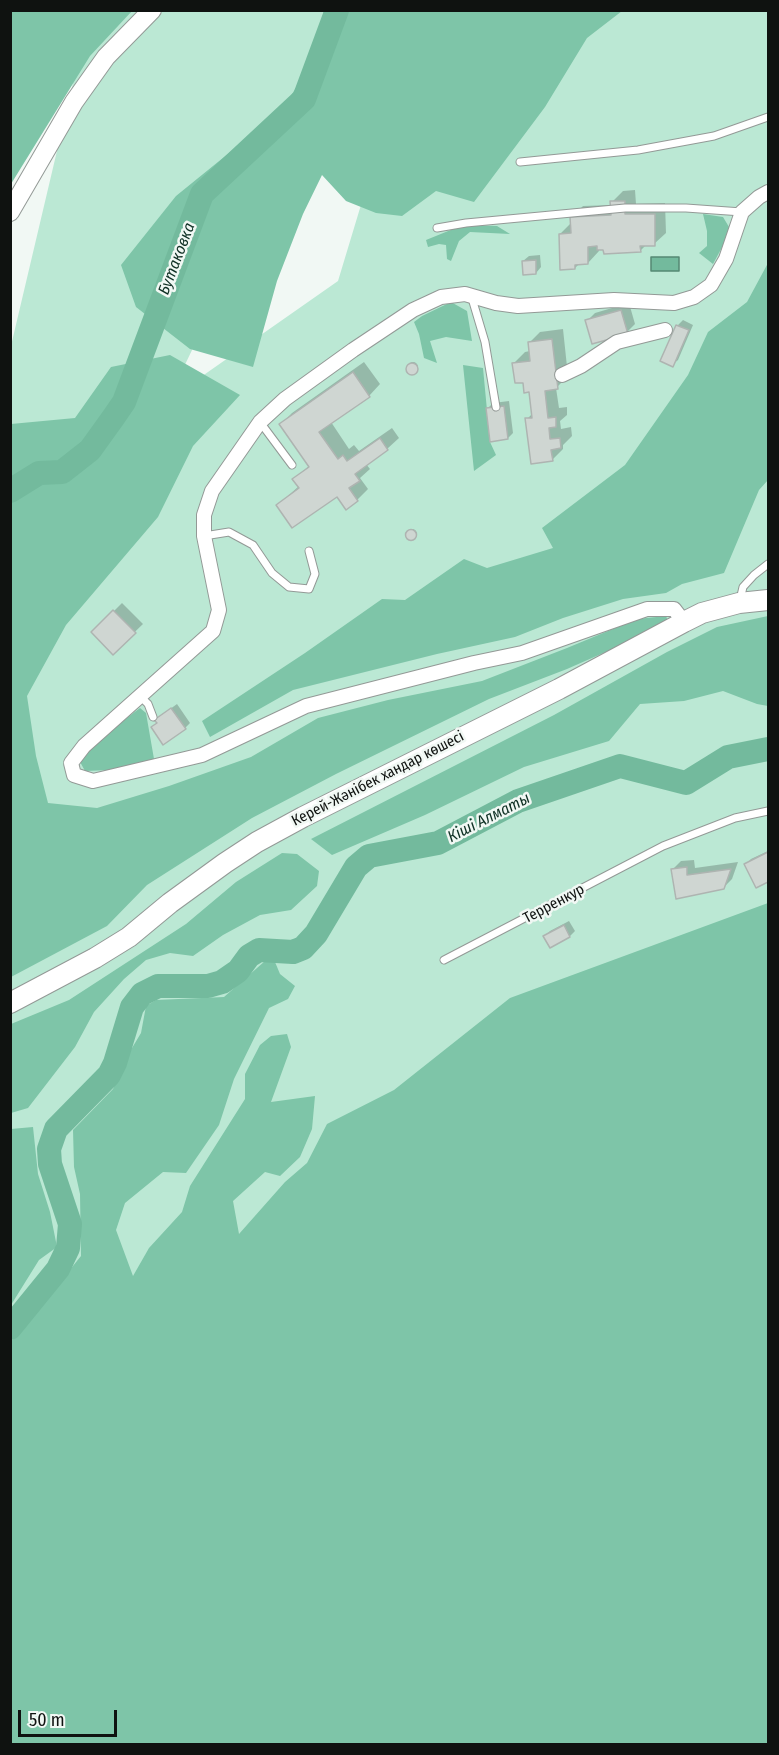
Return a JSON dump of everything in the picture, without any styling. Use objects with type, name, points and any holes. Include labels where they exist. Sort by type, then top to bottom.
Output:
[{"type":"main road","name":"Керей-Жәнібек хандар көшесі","points":[[10,1003],[95,958],[129,937],[170,903],[257,842],[559,689],[684,621],[740,603],[768,600]]},
{"type":"street","points":[[10,212],[80,93],[106,57],[152,10]]},
{"type":"street","points":[[684,621],[674,609],[647,609],[522,653],[306,706],[202,755],[93,781],[74,775],[71,764],[84,746],[213,631],[219,610],[204,536],[204,515],[212,491],[260,422],[285,399],[413,310],[441,297],[465,294],[496,303],[518,306],[614,300],[674,303],[694,297],[711,285],[726,259],[742,212],[768,192]]},
{"type":"street","points":[[562,375],[581,366],[617,342],[665,330]]},
{"type":"lane","points":[[520,162],[638,150],[714,136],[768,117]]},
{"type":"lane","points":[[437,228],[466,223],[625,208],[686,208],[742,212]]},
{"type":"lane","points":[[471,296],[485,342],[496,407]]},
{"type":"lane","points":[[260,422],[292,465]]},
{"type":"lane","points":[[204,536],[229,532],[253,545],[272,573],[289,587],[309,589],[315,574],[309,551]]},
{"type":"lane","points":[[740,603],[742,587],[768,564]]},
{"type":"lane","points":[[140,696],[148,704],[153,717]]},
{"type":"lane","name":"Терренкур","points":[[444,960],[663,846],[735,818],[768,811]]},
{"type":"shaded area","points":[[11,10],[132,11],[90,56],[11,184]]},
{"type":"shaded area","points":[[90,11],[355,11],[168,400],[338,281],[383,132],[581,11],[768,11],[768,1744],[11,1744],[10,350]]},
{"type":"shaded area","points":[[324,11],[622,11],[587,38],[545,107],[474,202],[436,191],[402,216],[376,213],[346,201],[322,175],[303,214],[277,281],[253,367],[190,349],[136,307],[121,265],[176,196],[282,110],[316,56]]},
{"type":"shaded area","points":[[703,214],[723,217],[729,227],[727,238],[713,264],[699,253],[707,246],[707,231]]},
{"type":"shaded area","points":[[463,225],[497,226],[510,234],[470,232],[459,241],[451,261],[447,259],[446,245],[428,247],[426,240]]},
{"type":"shaded area","points":[[651,257],[679,257],[679,271],[651,271]]},
{"type":"shaded area","points":[[768,263],[768,480],[759,490],[724,573],[682,584],[666,593],[623,599],[563,618],[515,637],[293,690],[210,737],[202,721],[382,599],[405,600],[464,559],[487,568],[553,548],[542,528],[625,465],[688,375],[708,332],[747,302]]},
{"type":"shaded area","points":[[451,302],[467,311],[472,341],[446,337],[430,341],[437,363],[424,358],[414,322]]},
{"type":"shaded area","points":[[170,355],[240,395],[193,446],[158,517],[66,625],[27,696],[36,756],[48,803],[97,808],[251,757],[318,718],[388,700],[482,681],[637,619],[666,616],[669,624],[567,669],[489,699],[252,818],[147,885],[107,926],[11,977],[11,424],[75,418],[111,367]]},
{"type":"shaded area","points":[[463,365],[483,368],[490,442],[496,455],[474,471]]},
{"type":"shaded area","points":[[768,616],[768,706],[723,691],[684,701],[640,704],[609,741],[524,767],[425,815],[332,855],[311,839],[554,715],[717,627]]},
{"type":"shaded area","points":[[140,708],[146,713],[154,759],[110,770],[85,771],[79,760],[94,743]]},
{"type":"shaded area","points":[[282,853],[297,854],[319,871],[317,886],[291,910],[260,915],[223,935],[193,956],[170,953],[146,960],[124,979],[94,1012],[75,1047],[28,1108],[11,1113],[11,1024],[69,1000],[186,924],[236,882]]},
{"type":"shaded area","points":[[768,903],[768,1744],[11,1744],[11,1341],[81,1256],[80,1194],[74,1167],[73,1130],[113,1089],[126,1058],[141,1033],[146,1006],[156,1000],[224,997],[265,961],[275,962],[280,974],[295,986],[288,999],[269,1008],[234,1079],[219,1125],[186,1173],[163,1172],[125,1203],[116,1230],[133,1276],[149,1248],[182,1212],[190,1186],[245,1099],[245,1074],[260,1045],[271,1036],[287,1034],[291,1047],[271,1102],[315,1096],[312,1129],[300,1157],[280,1176],[265,1172],[233,1201],[239,1234],[285,1182],[307,1163],[327,1124],[394,1090],[510,998]]},
{"type":"shaded area","points":[[33,1127],[38,1174],[50,1212],[57,1247],[39,1260],[11,1305],[11,1129]]},
{"type":"building","points":[[610,201],[625,201],[625,214],[655,214],[655,246],[640,246],[641,252],[604,254],[603,250],[597,250],[597,246],[588,247],[588,264],[575,265],[575,269],[560,270],[559,234],[571,233],[570,217],[611,215]]},
{"type":"building","points":[[536,260],[536,274],[523,275],[522,261]]},
{"type":"building","points":[[621,310],[628,334],[592,344],[585,320]]},
{"type":"building","points":[[676,325],[689,330],[673,367],[660,361]]},
{"type":"building","points":[[552,339],[558,389],[545,391],[548,418],[556,417],[556,427],[549,428],[550,439],[560,438],[561,448],[551,450],[553,461],[531,464],[525,418],[532,418],[529,392],[524,393],[523,383],[515,383],[512,363],[530,361],[528,342]]},
{"type":"building","points":[[412,363],[418,369],[412,375],[406,369]]},
{"type":"building","points":[[353,372],[370,397],[319,432],[338,459],[343,455],[347,461],[380,438],[388,450],[355,474],[360,481],[349,488],[358,501],[346,510],[337,497],[292,528],[276,505],[299,488],[292,479],[309,467],[279,424]]},
{"type":"building","points":[[504,406],[508,439],[490,442],[486,408]]},
{"type":"building","points":[[411,529],[417,535],[411,541],[405,535]]},
{"type":"building","points":[[113,610],[136,633],[113,655],[91,632]]},
{"type":"building","points":[[171,708],[186,729],[163,745],[151,727],[157,723],[154,720]]},
{"type":"building","points":[[768,852],[768,882],[756,888],[744,864]]},
{"type":"building","points":[[687,867],[687,875],[731,869],[724,889],[676,899],[671,869]]},
{"type":"building","points":[[564,925],[570,937],[550,948],[543,936]]},
{"type":"waterway","name":"Бутаковка","points":[[10,491],[39,473],[62,472],[90,450],[124,402],[202,194],[304,99],[337,10]]},
{"type":"waterway","name":"Кіші Алматы","points":[[10,1328],[58,1269],[68,1248],[70,1224],[50,1164],[49,1149],[56,1129],[109,1075],[115,1063],[132,1007],[142,994],[158,986],[208,986],[222,982],[238,971],[249,956],[259,950],[293,952],[303,948],[316,934],[356,867],[369,856],[438,843],[518,801],[620,766],[686,783],[728,757],[768,749]]}]
